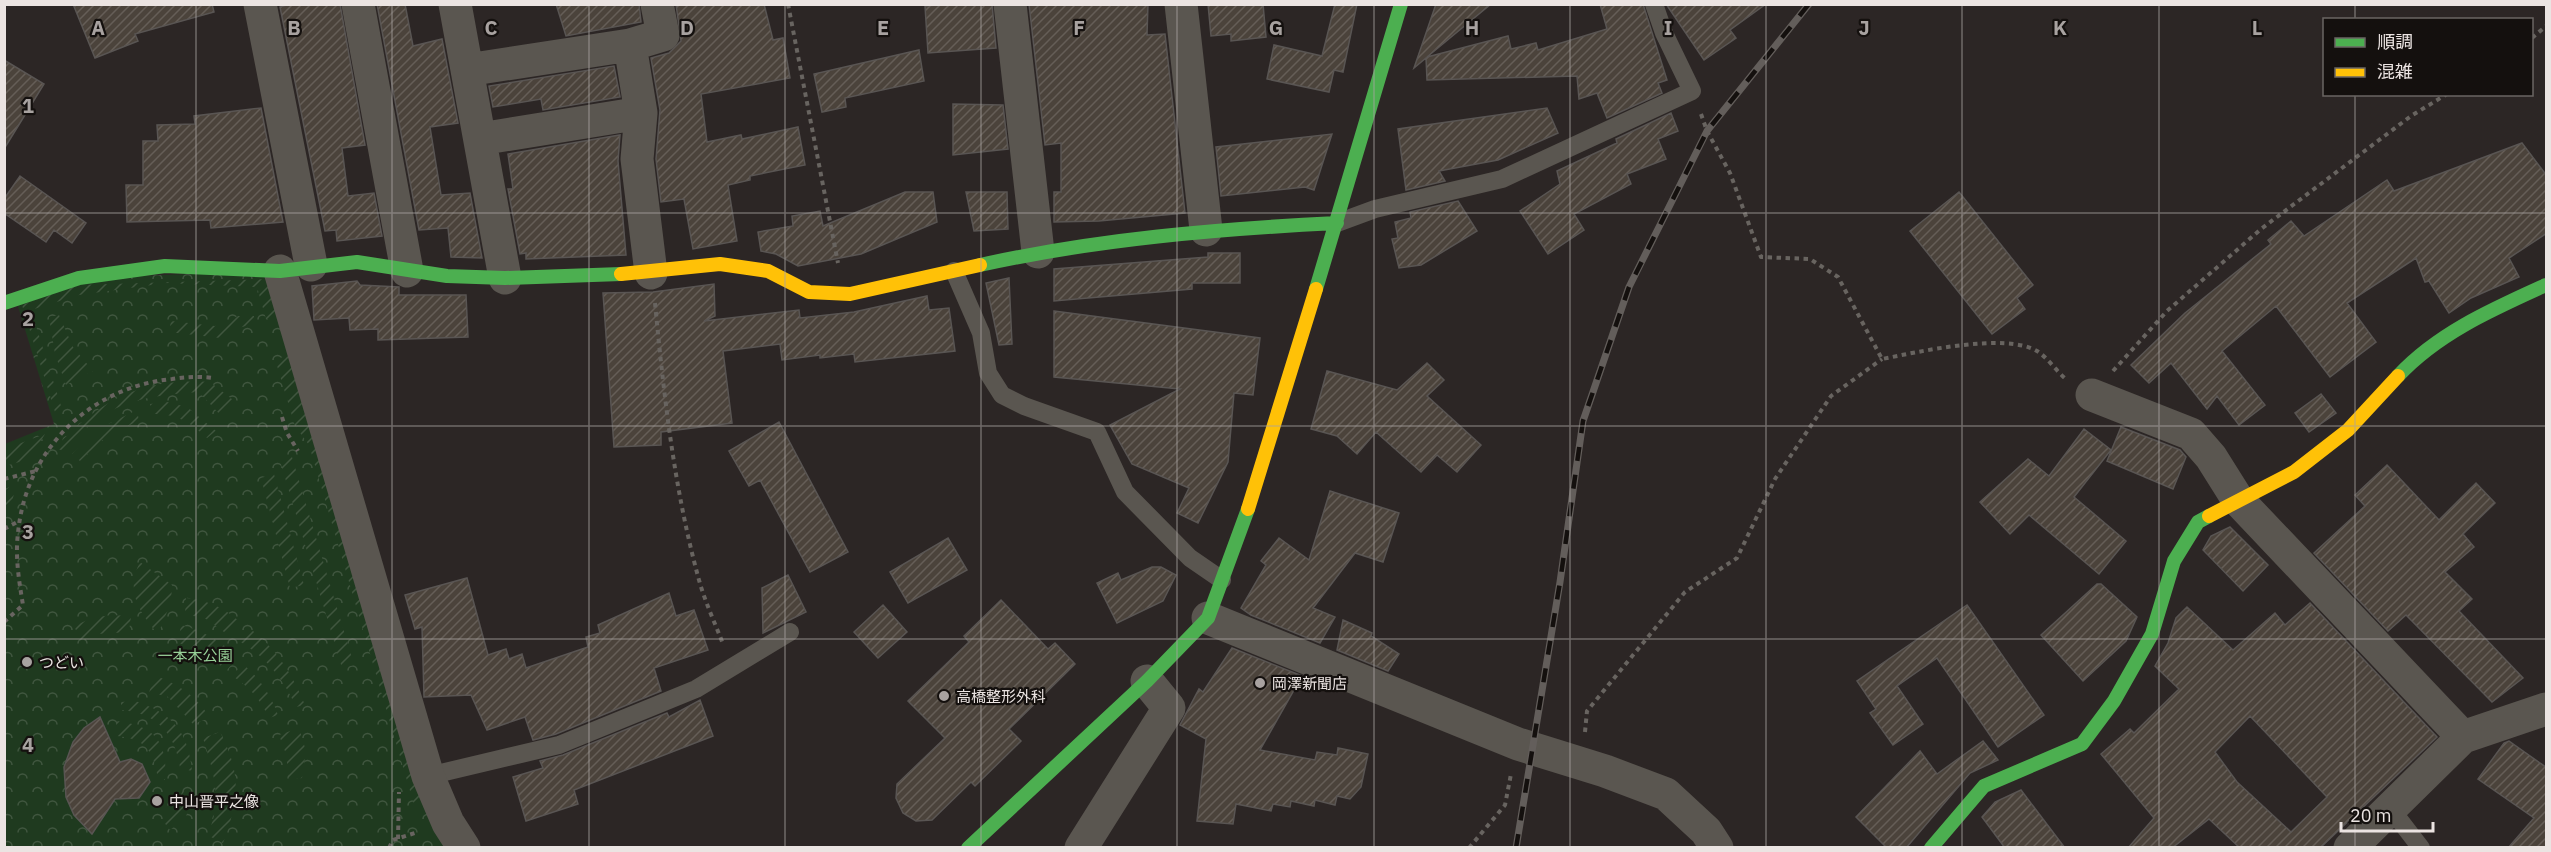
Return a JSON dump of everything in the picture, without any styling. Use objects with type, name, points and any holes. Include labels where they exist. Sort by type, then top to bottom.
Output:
[{"type":"street","points":[[261,4],[311,265]]},
{"type":"street","points":[[358,4],[407,271]]},
{"type":"street","points":[[455,4],[505,278]]},
{"type":"street","points":[[467,70],[630,45],[663,35],[657,4]]},
{"type":"street","points":[[1010,4],[1038,252]]},
{"type":"street","points":[[1182,4],[1206,230]]},
{"type":"street","points":[[968,848],[1147,681],[1208,618],[1261,475],[1401,4]]},
{"type":"street","points":[[630,45],[641,112],[638,159],[651,273]]},
{"type":"street","points":[[480,139],[641,112]]},
{"type":"street","points":[[4,303],[79,278],[165,266],[280,271],[311,265],[357,262],[407,271],[505,278],[651,273],[720,264],[768,271],[809,292],[850,294],[1038,252],[1206,230],[1337,223]]},
{"type":"street","points":[[280,271],[428,776],[447,823],[464,848]]},
{"type":"street","points":[[1931,848],[1984,786],[2082,744],[2114,701],[2152,634],[2174,561],[2198,522],[2294,472],[2348,430],[2413,360],[2479,315],[2547,285]]},
{"type":"street","points":[[2092,395],[2191,434],[2211,457],[2238,500],[2463,737]]},
{"type":"street","points":[[1208,618],[1518,744],[1583,764],[1666,794],[1706,831],[1717,848]]},
{"type":"street","points":[[1081,848],[1169,708],[1147,681]]},
{"type":"street","points":[[2350,848],[2463,737],[2547,709]]},
{"type":"lane","points":[[1337,223],[1375,208],[1502,179],[1692,91],[1664,33],[1654,4]]},
{"type":"lane","points":[[954,271],[981,333],[988,373],[1002,394],[1024,406],[1097,432],[1125,492],[1190,558],[1222,579]]},
{"type":"lane","points":[[428,776],[559,745],[696,689],[790,632]]},
{"type":"lane","points":[[2391,810],[2421,848]]},
{"type":"path","points":[[788,4],[839,266]]},
{"type":"path","points":[[2533,37],[2547,26]]},
{"type":"path","points":[[1692,91],[1707,131],[1730,173],[1761,256],[1810,259],[1838,277],[1882,359]]},
{"type":"path","points":[[1583,764],[1587,711],[1686,592],[1737,558],[1774,479],[1831,396],[1882,359],[1953,345],[2008,345],[2037,351],[2069,382],[2092,395],[2167,311],[2261,229],[2411,116],[2444,96]]},
{"type":"path","points":[[651,273],[669,437],[680,495],[699,582],[732,668]]},
{"type":"path","points":[[4,622],[23,605],[16,553],[20,520],[28,490],[36,471],[70,424],[104,398],[145,381],[201,376],[213,378]]},
{"type":"path","points":[[4,479],[36,471]]},
{"type":"path","points":[[4,529],[20,520]]},
{"type":"path","points":[[1469,848],[1505,805],[1518,744]]},
{"type":"green space","name":"一本木公園","points":[[280,271],[464,847],[5,848],[5,444],[54,424],[16,300],[79,278]]},
{"type":"green space","points":[[272,279],[283,316],[266,319],[257,287],[166,283],[79,295],[31,310],[62,409],[55,412],[22,305],[78,285]]},
{"type":"green space","points":[[59,315],[73,347],[93,371],[66,385],[55,354],[49,317]]},
{"type":"green space","points":[[238,316],[254,316],[254,324],[230,330],[220,338],[169,332],[171,321],[215,326]]},
{"type":"green space","points":[[293,355],[428,804],[415,808],[309,445],[295,426],[275,359]]},
{"type":"green space","points":[[210,382],[237,403],[224,419],[199,392],[158,396],[108,412],[79,435],[64,451],[55,448],[89,416],[124,395],[163,384]]},
{"type":"green space","points":[[167,402],[187,407],[216,431],[207,438],[195,427],[182,420],[168,415],[152,414],[150,404]]},
{"type":"green space","points":[[137,410],[139,421],[109,434],[80,461],[72,454],[104,426]]},
{"type":"green space","points":[[45,434],[30,459],[5,466],[5,449]]},
{"type":"green space","points":[[292,457],[354,665],[342,668],[280,461]]},
{"type":"green space","points":[[274,474],[304,585],[290,588],[261,478]]},
{"type":"green space","points":[[16,484],[10,512],[5,516],[5,489]]},
{"type":"green space","points":[[140,562],[172,585],[171,602],[158,634],[145,618],[136,601],[134,582]]},
{"type":"green space","points":[[186,598],[215,606],[228,612],[240,622],[231,637],[206,619],[185,614]]},
{"type":"green space","points":[[111,615],[131,616],[129,632],[97,634],[81,641],[74,626],[92,618]]},
{"type":"green space","points":[[181,625],[211,637],[238,657],[226,671],[204,653],[178,643]]},
{"type":"green space","points":[[248,627],[275,652],[295,682],[305,705],[296,707],[273,669],[239,641]]},
{"type":"green space","points":[[243,664],[264,687],[278,715],[269,718],[254,694],[232,676]]},
{"type":"green space","points":[[154,675],[186,692],[199,703],[210,718],[193,724],[167,696],[149,693]]},
{"type":"green space","points":[[135,701],[169,718],[176,726],[187,745],[192,771],[180,768],[178,756],[169,735],[154,720],[145,715],[121,710],[121,702]]},
{"type":"green space","points":[[117,721],[141,727],[156,738],[164,755],[165,780],[158,780],[151,755],[142,744],[136,740],[117,736]]},
{"type":"green space","points":[[299,728],[306,751],[302,778],[289,780],[286,754],[279,735]]},
{"type":"green space","points":[[220,732],[232,761],[236,787],[232,813],[223,843],[207,835],[215,811],[216,799],[213,774],[203,738]]},
{"type":"green space","points":[[182,792],[196,795],[185,818],[170,830],[163,821],[177,806]]},
{"type":"building","points":[[73,4],[212,4],[214,12],[135,34],[138,41],[95,58]]},
{"type":"building","points":[[290,4],[340,4],[365,145],[342,148],[348,196],[374,193],[382,236],[337,241],[336,230],[325,231],[280,7]]},
{"type":"building","points":[[377,4],[405,4],[413,46],[442,39],[458,123],[430,127],[441,195],[470,193],[482,258],[451,257],[448,228],[419,230]]},
{"type":"building","points":[[556,4],[639,4],[641,22],[566,36]]},
{"type":"building","points":[[676,4],[764,4],[773,40],[783,38],[790,78],[701,94],[707,142],[741,135],[742,139],[798,127],[805,165],[750,176],[750,180],[728,185],[737,241],[693,249],[684,199],[661,202],[656,159],[660,110],[651,58],[669,53],[681,41]]},
{"type":"building","points":[[992,4],[996,48],[928,53],[925,6]]},
{"type":"building","points":[[1029,4],[1148,4],[1147,35],[1165,34],[1185,213],[1099,221],[1054,222],[1054,192],[1061,192],[1061,143],[1045,145]]},
{"type":"building","points":[[1208,4],[1263,4],[1266,37],[1231,41],[1231,34],[1211,36]]},
{"type":"building","points":[[1335,4],[1357,4],[1343,72],[1334,70],[1329,92],[1267,79],[1274,45],[1322,56]]},
{"type":"building","points":[[1436,4],[1491,4],[1427,57],[1508,36],[1511,49],[1536,43],[1538,50],[1607,29],[1600,4],[1643,4],[1667,80],[1658,83],[1662,93],[1607,118],[1597,93],[1579,99],[1577,76],[1427,80],[1426,58],[1414,68]]},
{"type":"building","points":[[1666,4],[1766,4],[1730,30],[1736,38],[1704,60]]},
{"type":"building","points":[[919,50],[924,81],[845,98],[846,107],[822,112],[814,74]]},
{"type":"building","points":[[4,60],[44,84],[4,149]]},
{"type":"building","points":[[614,66],[620,97],[543,110],[541,99],[493,107],[489,86]]},
{"type":"building","points":[[953,104],[1003,105],[1008,149],[953,155]]},
{"type":"building","points":[[261,108],[283,222],[211,228],[210,220],[127,222],[126,185],[143,185],[143,141],[158,141],[157,125],[195,124],[194,116]]},
{"type":"building","points":[[1547,108],[1558,133],[1498,160],[1439,171],[1445,181],[1406,190],[1398,129]]},
{"type":"building","points":[[1671,113],[1678,131],[1658,139],[1666,159],[1627,174],[1631,184],[1574,214],[1584,230],[1548,254],[1520,211],[1560,184],[1557,171],[1617,143],[1616,139]]},
{"type":"building","points":[[1332,134],[1314,190],[1305,187],[1221,196],[1216,147]]},
{"type":"building","points":[[620,135],[618,161],[626,255],[526,259],[526,253],[520,254],[508,189],[513,189],[508,154]]},
{"type":"building","points":[[2522,143],[2547,176],[2547,233],[2509,258],[2519,277],[2471,298],[2449,313],[2429,281],[2425,282],[2416,258],[2347,303],[2376,342],[2330,377],[2276,306],[2222,351],[2265,405],[2239,425],[2217,396],[2207,409],[2171,363],[2149,383],[2131,365],[2185,313],[2271,244],[2268,240],[2291,221],[2304,236],[2387,180],[2394,191]]},
{"type":"building","points":[[20,176],[86,223],[72,243],[54,230],[46,242],[4,213],[4,199]]},
{"type":"building","points":[[905,192],[933,192],[937,222],[861,254],[798,266],[776,254],[761,251],[758,232],[793,226],[792,216],[820,211],[823,226]]},
{"type":"building","points":[[966,192],[1007,192],[1008,229],[974,231]]},
{"type":"building","points":[[1959,192],[2033,285],[2017,298],[2025,309],[1992,334],[1910,231]]},
{"type":"building","points":[[1458,201],[1477,231],[1421,265],[1399,268],[1392,239],[1398,238],[1395,222],[1411,218],[1410,212]]},
{"type":"building","points":[[1208,253],[1240,253],[1240,283],[1192,283],[1192,289],[1054,301],[1054,269],[1208,257]]},
{"type":"building","points":[[1009,278],[1012,344],[999,345],[986,283]]},
{"type":"building","points":[[357,281],[360,285],[399,287],[399,295],[466,295],[468,337],[378,340],[378,329],[350,330],[349,318],[314,320],[312,286]]},
{"type":"building","points":[[714,284],[715,316],[704,321],[799,310],[800,318],[854,312],[927,296],[929,310],[949,308],[955,351],[855,362],[854,354],[820,358],[820,355],[782,360],[780,344],[723,351],[732,423],[661,432],[661,445],[614,447],[603,293],[653,292]]},
{"type":"building","points":[[1054,311],[1260,338],[1253,395],[1234,393],[1228,462],[1198,523],[1177,513],[1189,488],[1132,464],[1110,425],[1180,389],[1054,377]]},
{"type":"building","points":[[1427,363],[1444,380],[1427,396],[1481,445],[1457,472],[1437,455],[1421,472],[1376,432],[1357,454],[1337,436],[1311,429],[1327,371],[1397,390]]},
{"type":"building","points":[[2321,394],[2336,413],[2309,432],[2295,413]]},
{"type":"building","points":[[779,422],[848,552],[810,572],[760,480],[749,486],[729,451]]},
{"type":"building","points":[[2121,427],[2180,450],[2186,457],[2173,489],[2107,461]]},
{"type":"building","points":[[2084,429],[2111,450],[2074,497],[2126,541],[2099,574],[2029,515],[2010,534],[1980,502],[2028,459],[2049,476]]},
{"type":"building","points":[[2387,465],[2439,520],[2476,483],[2495,503],[2463,534],[2474,547],[2445,572],[2472,599],[2459,611],[2523,678],[2492,702],[2406,615],[2388,631],[2314,553],[2365,506],[2355,495]]},
{"type":"building","points":[[1330,491],[1399,513],[1383,562],[1355,553],[1313,608],[1335,617],[1320,643],[1251,615],[1241,608],[1266,565],[1261,561],[1279,538],[1309,560]]},
{"type":"building","points":[[2230,527],[2268,565],[2243,591],[2203,550],[2211,536]]},
{"type":"building","points":[[948,538],[967,570],[908,603],[890,572]]},
{"type":"building","points":[[1152,567],[1161,567],[1176,575],[1163,601],[1117,623],[1097,583],[1118,573],[1121,580]]},
{"type":"building","points":[[788,575],[806,612],[763,633],[762,588]]},
{"type":"building","points":[[467,578],[488,655],[506,649],[509,659],[522,654],[526,668],[588,647],[586,637],[600,633],[598,625],[669,593],[676,616],[694,610],[708,650],[654,668],[661,691],[556,734],[533,740],[525,717],[487,730],[471,695],[424,697],[422,627],[415,629],[405,595]]},
{"type":"building","points":[[2097,584],[2101,584],[2137,617],[2126,641],[2083,681],[2041,635]]},
{"type":"building","name":"高橋整形外科","points":[[1001,600],[1048,649],[1055,643],[1075,664],[1009,729],[1021,741],[975,786],[971,782],[932,820],[916,821],[903,813],[896,798],[897,784],[945,738],[908,701],[969,642],[964,636]]},
{"type":"building","points":[[2310,603],[2437,737],[2320,848],[2240,848],[2209,819],[2172,848],[2128,848],[2154,818],[2101,754],[2130,729],[2134,733],[2179,689],[2155,666],[2168,643],[2176,618],[2187,607],[2233,650],[2275,613],[2285,625]],"holes":[[[2250,716],[2327,797],[2291,832],[2237,782],[2215,752]]]},
{"type":"building","points":[[883,605],[907,632],[878,658],[854,632]]},
{"type":"building","points":[[1967,605],[2044,715],[1998,747],[1937,658],[1897,686],[1923,724],[1893,745],[1870,713],[1876,709],[1857,681]]},
{"type":"building","points":[[1343,620],[1372,633],[1371,636],[1399,654],[1388,671],[1337,650]]},
{"type":"building","points":[[1232,648],[1302,676],[1260,750],[1315,760],[1317,752],[1337,755],[1338,748],[1368,754],[1361,787],[1350,799],[1337,796],[1335,805],[1315,800],[1314,806],[1291,801],[1290,807],[1273,804],[1271,811],[1236,804],[1233,824],[1197,821],[1206,739],[1180,725],[1199,689],[1203,692]]},
{"type":"building","points":[[700,700],[713,736],[574,790],[578,804],[526,821],[513,777],[543,768],[540,761],[563,755],[667,713],[669,717]]},
{"type":"building","points":[[100,717],[120,762],[131,759],[142,764],[150,782],[139,798],[115,799],[92,834],[74,815],[66,797],[64,767],[73,742],[84,728]]},
{"type":"building","points":[[1983,741],[1998,760],[1970,773],[1906,848],[1887,848],[1856,817],[1920,751],[1937,774]]},
{"type":"building","points":[[2509,741],[2547,768],[2547,848],[2508,848],[2534,818],[2478,779],[2504,743]]},
{"type":"building","points":[[2021,790],[2065,848],[2005,848],[1982,817],[1995,802]]},
{"type":"railway","points":[[1516,848],[1560,582],[1583,421],[1629,287],[1707,131],[1809,4]]},
{"type":"traffic: fast","points":[[1316,289],[1401,4]]},
{"type":"traffic: fast","points":[[980,265],[1069,248],[1158,236],[1337,223]]},
{"type":"traffic: fast","points":[[4,303],[79,278],[165,266],[280,271],[357,262],[447,276],[505,278],[621,274]]},
{"type":"traffic: fast","points":[[2398,376],[2431,347],[2467,323],[2546,285]]},
{"type":"traffic: fast","points":[[968,848],[1147,681],[1208,618],[1248,509]]},
{"type":"traffic: fast","points":[[1931,848],[1984,786],[2082,744],[2114,701],[2152,634],[2174,561],[2198,522],[2209,516]]},
{"type":"traffic: slow","points":[[621,274],[720,264],[768,271],[809,292],[850,294],[980,265]]},
{"type":"traffic: slow","points":[[1248,509],[1316,289]]},
{"type":"traffic: slow","points":[[2209,516],[2294,472],[2348,430],[2398,376]]},
{"type":"place","name":"つどい","points":[[27,662]]},
{"type":"place","name":"岡澤新聞店","points":[[1260,683]]},
{"type":"place","name":"高橋整形外科","points":[[944,696]]},
{"type":"place","name":"中山晋平之像","points":[[157,801]]}]
